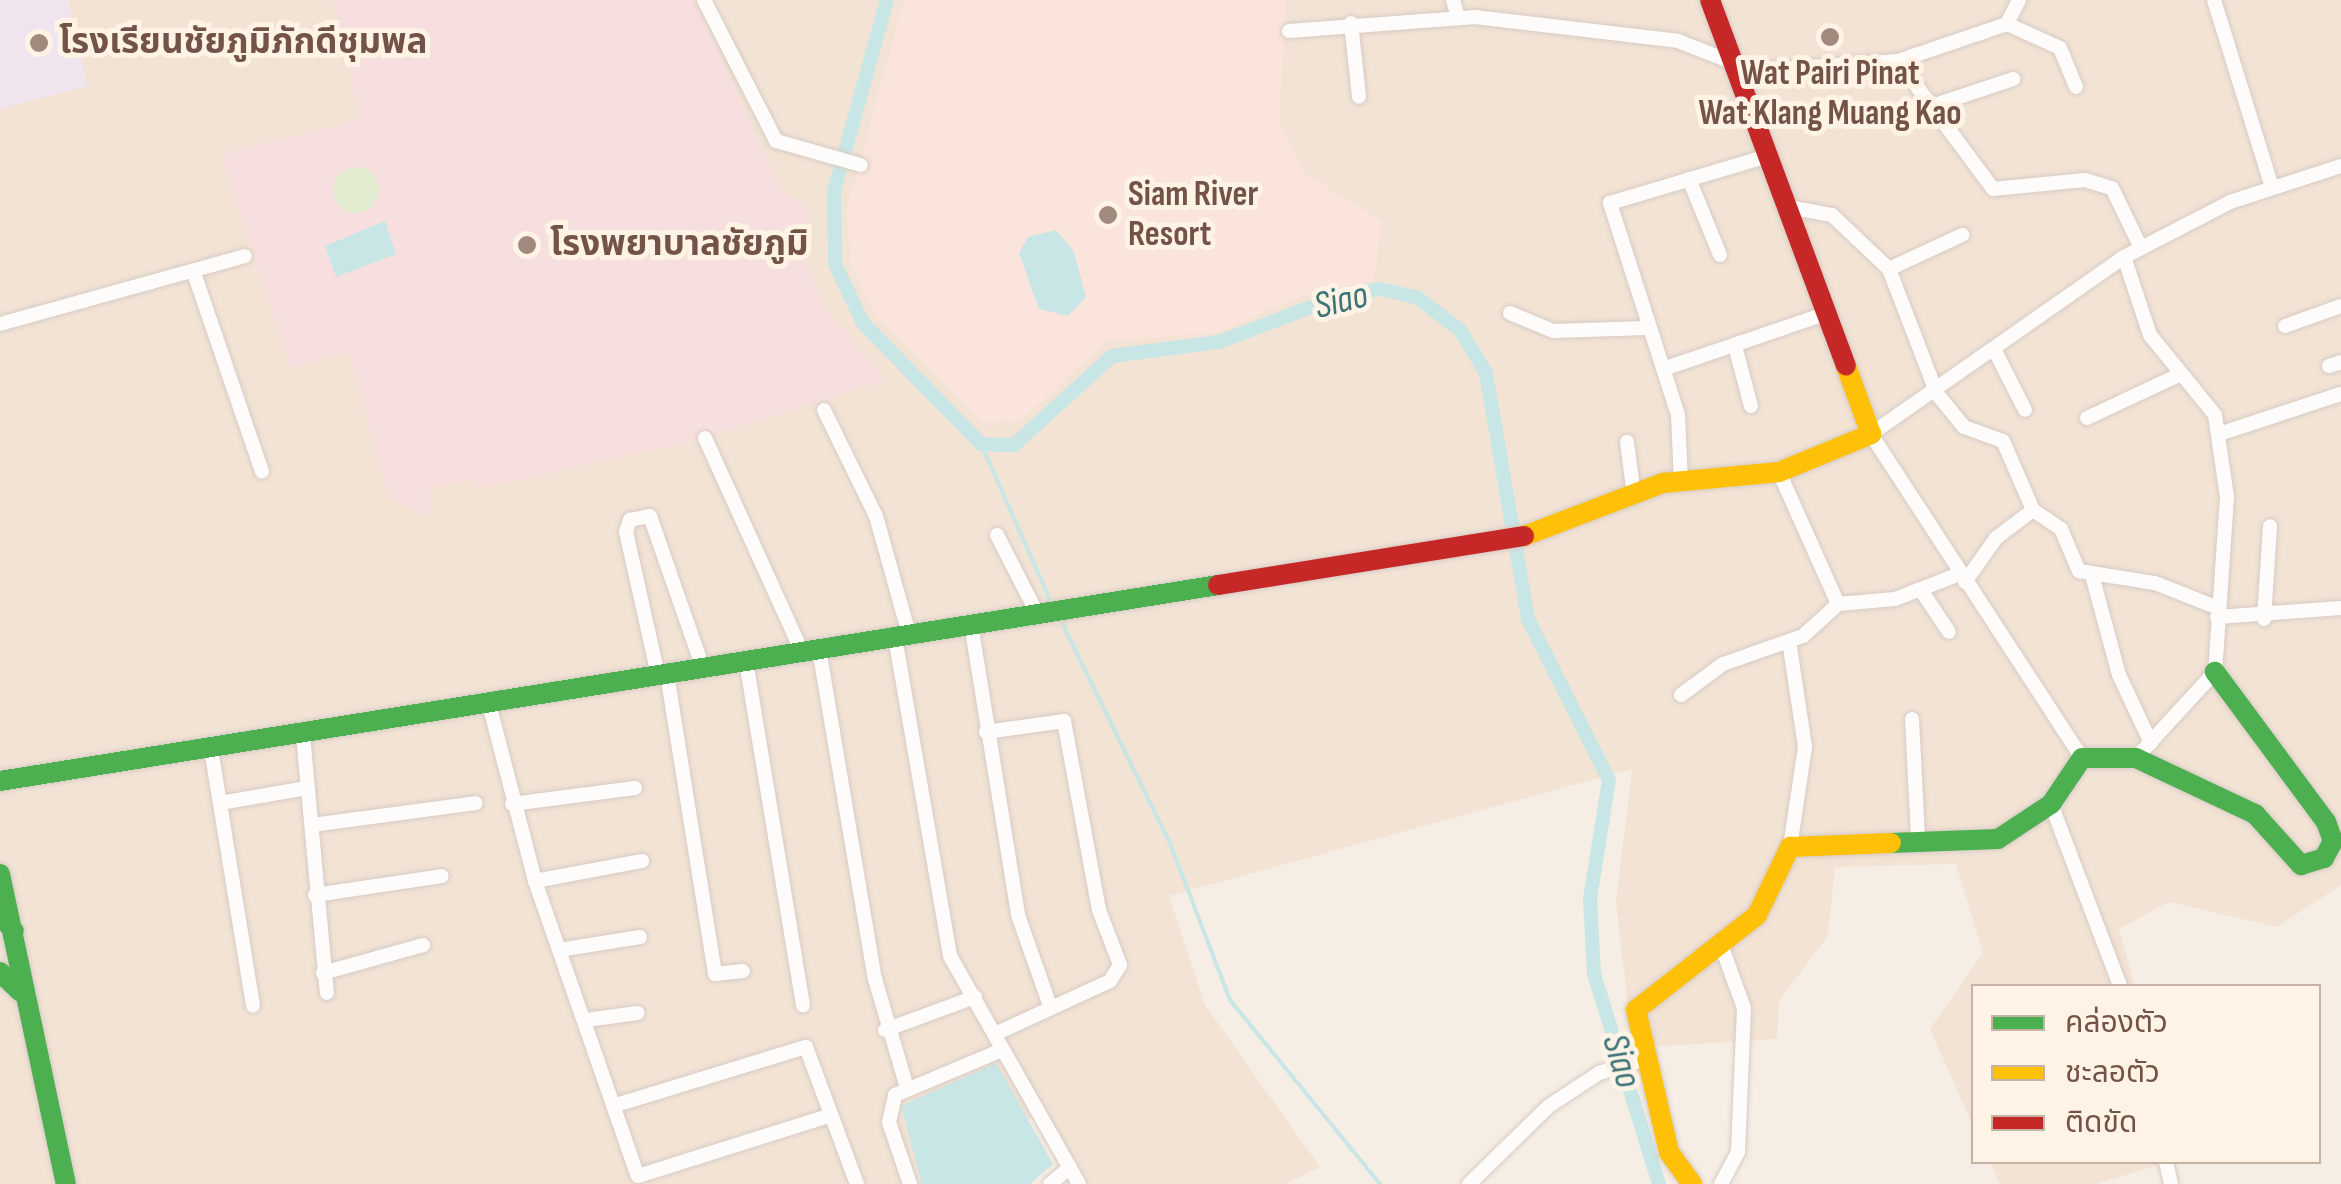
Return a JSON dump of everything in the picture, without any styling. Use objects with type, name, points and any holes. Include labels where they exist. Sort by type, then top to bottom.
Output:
[{"type":"street","points":[[704,0],[770,133],[822,158],[861,165]]},
{"type":"street","points":[[1453,0],[1458,18]]},
{"type":"street","points":[[1710,0],[1822,315],[1870,434],[2082,758]]},
{"type":"street","points":[[1290,32],[1351,23],[1458,18],[1678,41],[1734,65],[1802,72],[1898,61],[2007,24],[2020,0]]},
{"type":"street","points":[[2214,0],[2272,188]]},
{"type":"street","points":[[1351,23],[1358,97]]},
{"type":"street","points":[[2007,24],[2060,48],[2076,88]]},
{"type":"street","points":[[1898,61],[1993,189],[2085,180],[2112,188],[2141,248]]},
{"type":"street","points":[[1929,107],[2013,79]]},
{"type":"street","points":[[1681,481],[1666,368],[1648,328],[1610,203],[1764,156]]},
{"type":"street","points":[[0,781],[1542,533],[1681,481],[1779,472],[1870,434],[1937,394],[2124,257],[2272,188],[2341,166]]},
{"type":"street","points":[[1689,179],[1720,254]]},
{"type":"street","points":[[1782,206],[1832,215],[1889,269],[1937,394],[1964,428],[2003,440],[2033,510],[2054,520],[2071,560],[2092,574],[2155,582],[2217,612],[2264,619],[2341,608]]},
{"type":"street","points":[[1889,269],[1962,235]]},
{"type":"street","points":[[0,324],[245,256]]},
{"type":"street","points":[[2082,758],[2136,758],[2255,814],[2301,864],[2324,858],[2333,841],[2326,822],[2215,672],[2227,497],[2219,434],[2212,409],[2150,336],[2124,257]]},
{"type":"street","points":[[194,273],[262,472]]},
{"type":"street","points":[[2285,326],[2341,306]]},
{"type":"street","points":[[1510,313],[1553,331],[1648,328]]},
{"type":"street","points":[[1666,368],[1822,315]]},
{"type":"street","points":[[1735,346],[1751,406]]},
{"type":"street","points":[[1995,351],[2025,410]]},
{"type":"street","points":[[2087,418],[2181,374]]},
{"type":"street","points":[[2219,434],[2341,394]]},
{"type":"street","points":[[824,410],[876,516],[902,635],[943,922],[1002,1050],[1079,1184]]},
{"type":"street","points":[[705,438],[810,650],[885,1030],[907,1088]]},
{"type":"street","points":[[1627,442],[1634,496]]},
{"type":"street","points":[[1779,472],[1838,604]]},
{"type":"street","points":[[1681,695],[1723,664],[1789,641],[1838,604],[1921,590],[1961,578],[1996,538],[2033,510]]},
{"type":"street","points":[[703,668],[650,516],[630,520],[626,532],[662,675],[714,974],[743,971]]},
{"type":"street","points":[[2264,619],[2270,526]]},
{"type":"street","points":[[997,535],[1041,612]]},
{"type":"street","points":[[2092,574],[2119,675],[2151,743]]},
{"type":"street","points":[[1921,590],[1949,632]]},
{"type":"street","points":[[970,624],[1024,943],[1050,1006]]},
{"type":"street","points":[[1692,1184],[1669,1152],[1642,1060],[1636,1010],[1758,916],[1790,847],[1805,747],[1789,641]]},
{"type":"street","points":[[746,661],[803,1005]]},
{"type":"street","points":[[2136,758],[2215,672]]},
{"type":"street","points":[[488,704],[535,881],[638,1176],[831,1115]]},
{"type":"street","points":[[1912,718],[1918,838]]},
{"type":"street","points":[[986,732],[1059,719],[1068,729],[1099,910],[1120,970],[995,1034]]},
{"type":"street","points":[[304,735],[315,895],[327,993]]},
{"type":"street","points":[[212,749],[253,1006]]},
{"type":"street","points":[[1790,847],[1918,838],[1998,840],[2051,804],[2082,758]]},
{"type":"street","points":[[220,803],[307,788]]},
{"type":"street","points":[[512,804],[635,788]]},
{"type":"street","points":[[312,825],[476,803]]},
{"type":"street","points":[[2051,804],[2119,984]]},
{"type":"street","points":[[535,881],[642,861]]},
{"type":"street","points":[[0,874],[14,931],[20,991],[66,1184]]},
{"type":"street","points":[[315,895],[442,876]]},
{"type":"street","points":[[0,915],[14,931]]},
{"type":"street","points":[[559,950],[640,937]]},
{"type":"street","points":[[1720,942],[1744,1008],[1738,1152],[1721,1184]]},
{"type":"street","points":[[323,973],[423,945]]},
{"type":"street","points":[[0,960],[20,991]]},
{"type":"street","points":[[0,972],[20,991]]},
{"type":"street","points":[[885,1030],[975,996]]},
{"type":"street","points":[[586,1020],[638,1014]]},
{"type":"street","points":[[616,1105],[806,1046],[857,1184]]},
{"type":"street","points":[[910,1184],[888,1112],[907,1088],[1002,1050]]},
{"type":"street","points":[[1468,1184],[1549,1106],[1600,1073],[1642,1060]]},
{"type":"street","points":[[1050,1184],[1070,1168]]},
{"type":"shaded area","points":[[0,0],[2341,0],[2341,885],[2277,927],[2169,902],[2119,929],[2134,984],[1971,984],[1971,1121],[1930,1029],[1983,953],[1956,864],[1835,867],[1828,936],[1779,1001],[1777,1039],[1633,1048],[1616,903],[1632,769],[1169,896],[1205,1005],[1320,1167],[1286,1184],[1071,1184],[1032,1117],[924,1184],[0,1184]]},
{"type":"shaded area","name":"โรงเรียนชัยภูมิภักดีชุมพล","points":[[0,0],[68,0],[87,86],[0,109]]},
{"type":"shaded area","name":"โรงพยาบาลชัยภูมิ","points":[[334,0],[694,0],[782,191],[806,206],[808,266],[823,305],[885,381],[697,440],[477,489],[474,479],[429,489],[429,517],[389,498],[349,351],[291,369],[221,155],[360,119]]},
{"type":"shaded area","name":"Siam River Resort","points":[[904,0],[1287,0],[1279,122],[1306,174],[1382,222],[1374,280],[1298,297],[1217,333],[1107,341],[1020,421],[984,423],[876,315],[850,262],[847,208]]},
{"type":"shaded area","points":[[1991,1164],[2161,1164],[2096,1184],[2000,1184]]},
{"type":"green space","points":[[356,167],[372,174],[379,190],[372,206],[356,213],[340,206],[333,190],[340,174]]},
{"type":"water","points":[[385,221],[396,254],[336,277],[325,246]]},
{"type":"water","points":[[1056,230],[1074,252],[1086,297],[1068,316],[1039,309],[1019,253],[1028,237]]},
{"type":"water","points":[[996,1063],[1053,1164],[1030,1184],[922,1184],[901,1106]]},
{"type":"waterway","name":"Siao","points":[[887,0],[834,191],[835,264],[863,323],[981,444],[1014,445],[1112,356],[1219,342],[1335,298],[1380,289],[1418,298],[1460,330],[1486,373],[1528,619],[1609,780],[1590,898],[1594,974],[1659,1184]]},
{"type":"waterway","points":[[981,444],[1052,604]]},
{"type":"waterway","points":[[1059,617],[1171,846],[1230,1000],[1380,1184]]},
{"type":"traffic: fast","points":[[0,781],[1218,585]]},
{"type":"traffic: fast","points":[[1891,843],[1998,839],[2051,804],[2082,758],[2136,758],[2255,814],[2301,865],[2324,858],[2333,841],[2326,822],[2215,672]]},
{"type":"traffic: fast","points":[[0,874],[66,1184]]},
{"type":"traffic: fast","points":[[0,915],[14,931]]},
{"type":"traffic: fast","points":[[0,972],[20,991]]},
{"type":"traffic: slow","points":[[1524,536],[1663,483],[1779,472],[1871,434],[1846,366]]},
{"type":"traffic: slow","points":[[1692,1184],[1669,1152],[1636,1010],[1757,915],[1790,847],[1891,843]]},
{"type":"traffic: jam","points":[[1710,0],[1846,366]]},
{"type":"traffic: jam","points":[[1218,585],[1524,536]]},
{"type":"place","name":"Wat Pairi Pinat Wat Klang Muang Kao","points":[[1830,37]]},
{"type":"place","name":"โรงเรียนชัยภูมิภักดีชุมพล","points":[[39,43]]},
{"type":"place","name":"Siam River Resort","points":[[1108,215]]},
{"type":"place","name":"โรงพยาบาลชัยภูมิ","points":[[527,245]]}]
